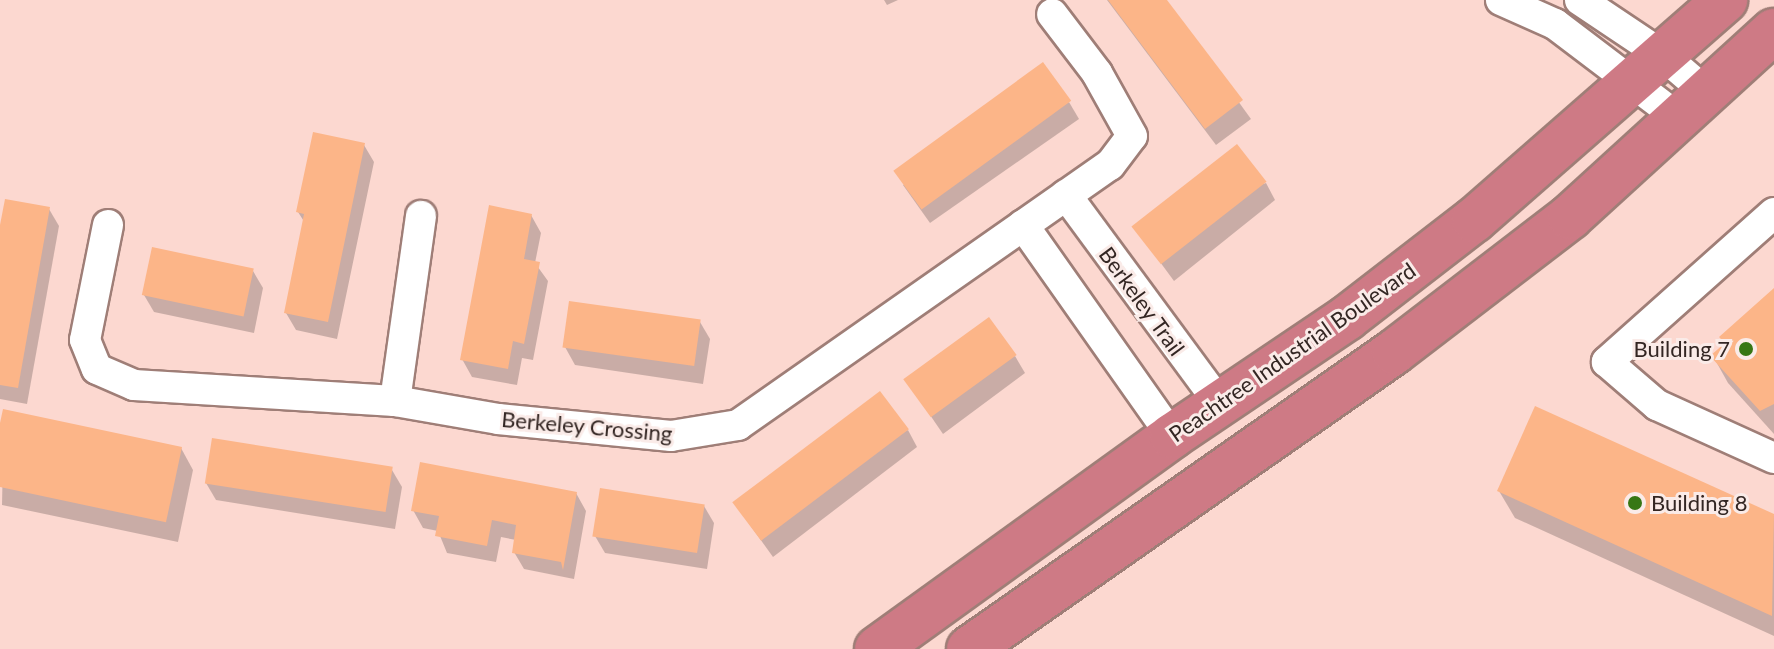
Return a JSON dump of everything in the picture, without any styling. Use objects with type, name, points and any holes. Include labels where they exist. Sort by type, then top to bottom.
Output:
[{"type":"highway","name":"Peachtree Industrial Boulevard","points":[[877,649],[1172,436],[1347,318],[1474,220],[1650,69],[1725,0]]},
{"type":"highway","points":[[969,649],[1394,352],[1570,217],[1774,31]]},
{"type":"street","points":[[1501,0],[1650,69]]},
{"type":"street","points":[[1580,0],[1650,69],[1693,106]]},
{"type":"street","name":"Berkeley Crossing","points":[[108,225],[85,340],[97,369],[134,385],[395,401],[498,419],[671,436],[738,425],[1110,165],[1132,136],[1097,73],[1052,14]]},
{"type":"street","name":"Berkeley Trail","points":[[1066,195],[1220,404]]},
{"type":"street","points":[[1774,213],[1607,362],[1657,405],[1774,458]]},
{"type":"street","points":[[395,401],[421,216]]},
{"type":"street","points":[[1023,225],[1172,436]]},
{"type":"building","points":[[1108,0],[1167,0],[1243,100],[1205,129]]},
{"type":"building","points":[[1043,62],[1071,101],[922,210],[893,171]]},
{"type":"building","points":[[313,132],[365,143],[328,322],[284,313],[304,214],[296,212]]},
{"type":"building","points":[[1237,144],[1267,182],[1161,264],[1131,226]]},
{"type":"building","points":[[5,199],[50,207],[18,388],[0,385],[0,225]]},
{"type":"building","points":[[489,205],[532,214],[524,259],[540,262],[524,344],[513,341],[508,369],[460,360]]},
{"type":"building","points":[[152,247],[254,269],[244,317],[142,295]]},
{"type":"building","name":"Building 7","points":[[1774,288],[1774,404],[1760,411],[1710,356],[1725,343],[1719,337]]},
{"type":"building","points":[[569,301],[701,320],[694,366],[562,348]]},
{"type":"building","points":[[989,317],[1017,355],[931,417],[903,379]]},
{"type":"building","points":[[880,391],[909,429],[761,541],[732,502]]},
{"type":"building","name":"Building 8","points":[[1535,406],[1774,514],[1772,616],[1497,491]]},
{"type":"building","points":[[3,409],[182,447],[166,522],[0,487],[0,423]]},
{"type":"building","points":[[212,438],[393,467],[386,512],[205,483]]},
{"type":"building","points":[[420,462],[577,492],[563,570],[561,562],[512,553],[516,525],[492,520],[487,546],[435,536],[439,516],[411,511]]},
{"type":"building","points":[[600,488],[705,505],[697,553],[592,536]]},
{"type":"place","name":"Building 7","points":[[1746,349]]},
{"type":"place","name":"Building 8","points":[[1635,503]]}]
